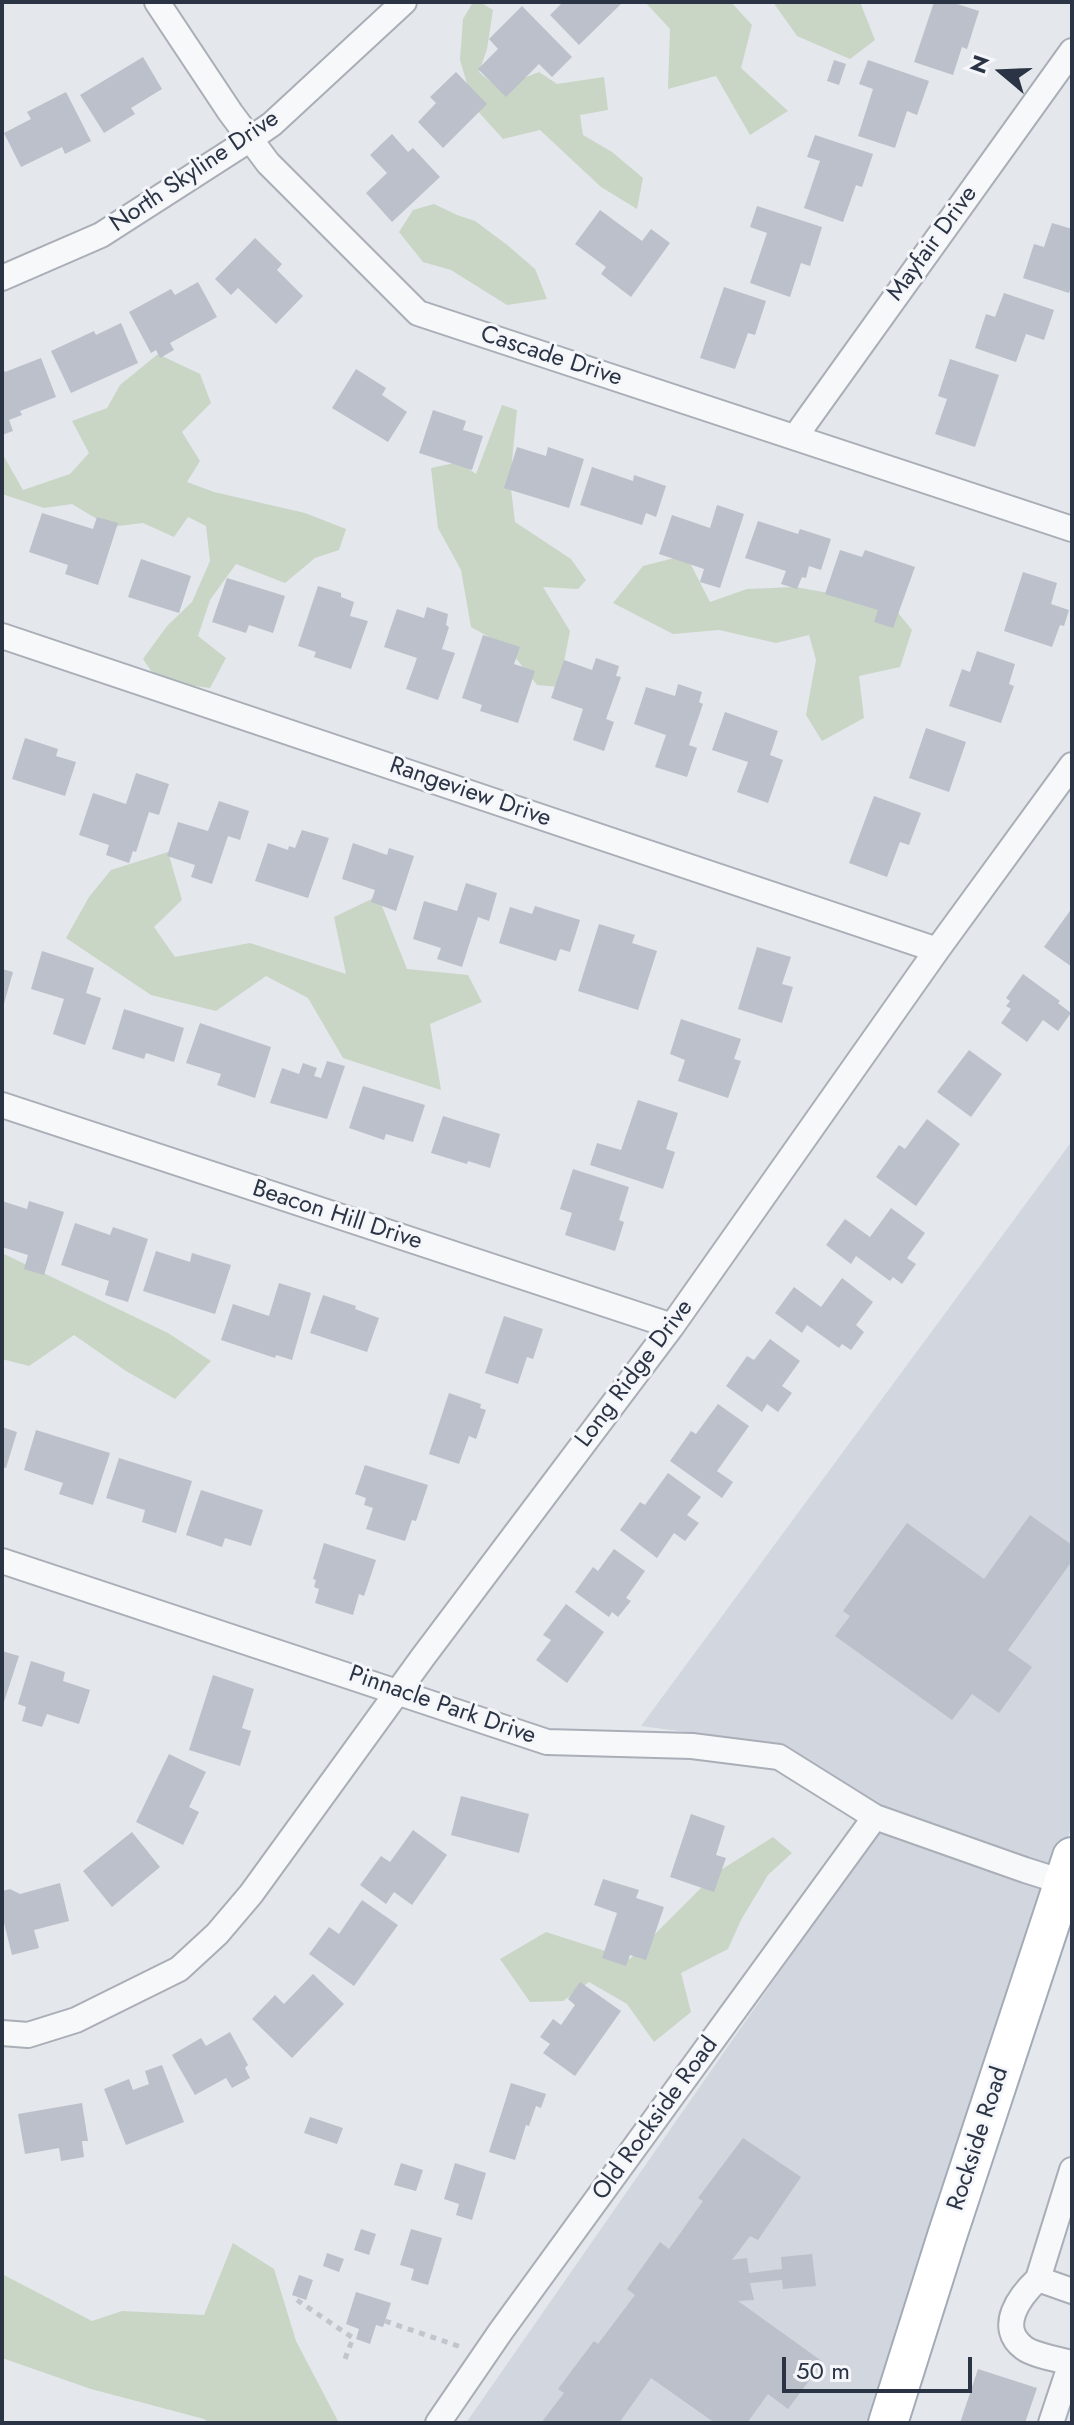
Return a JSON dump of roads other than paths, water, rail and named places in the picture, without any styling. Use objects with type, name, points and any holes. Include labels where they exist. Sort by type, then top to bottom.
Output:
[{"type":"main road","name":"Rockside Road","points":[[888,2423],[947,2236],[1070,1878]]},
{"type":"street","name":"Cascade Drive","points":[[157,2],[249,140],[268,163],[418,313],[1072,529]]},
{"type":"street","name":"North Skyline Drive","points":[[2,278],[101,235],[249,140],[272,124],[404,2]]},
{"type":"street","name":"Mayfair Drive","points":[[795,437],[1072,51]]},
{"type":"street","name":"Rangeview Drive","points":[[2,636],[937,950]]},
{"type":"street","name":"Long Ridge Drive","points":[[2,2033],[28,2035],[76,2020],[179,1969],[217,1934],[251,1894],[672,1326],[937,950],[1072,765]]},
{"type":"street","name":"Beacon Hill Drive","points":[[2,1105],[672,1326]]},
{"type":"street","name":"Pinnacle Park Drive","points":[[2,1561],[547,1742],[692,1746],[779,1757],[875,1817],[1070,1878]]},
{"type":"street","name":"Old Rockside Road","points":[[438,2423],[501,2331],[875,1817]]},
{"type":"street","points":[[1051,2423],[1071,2363],[1024,2349],[1011,2332],[1012,2312],[1022,2294],[1038,2279],[1072,2170]]},
{"type":"street","points":[[1038,2279],[1072,2291]]}]
